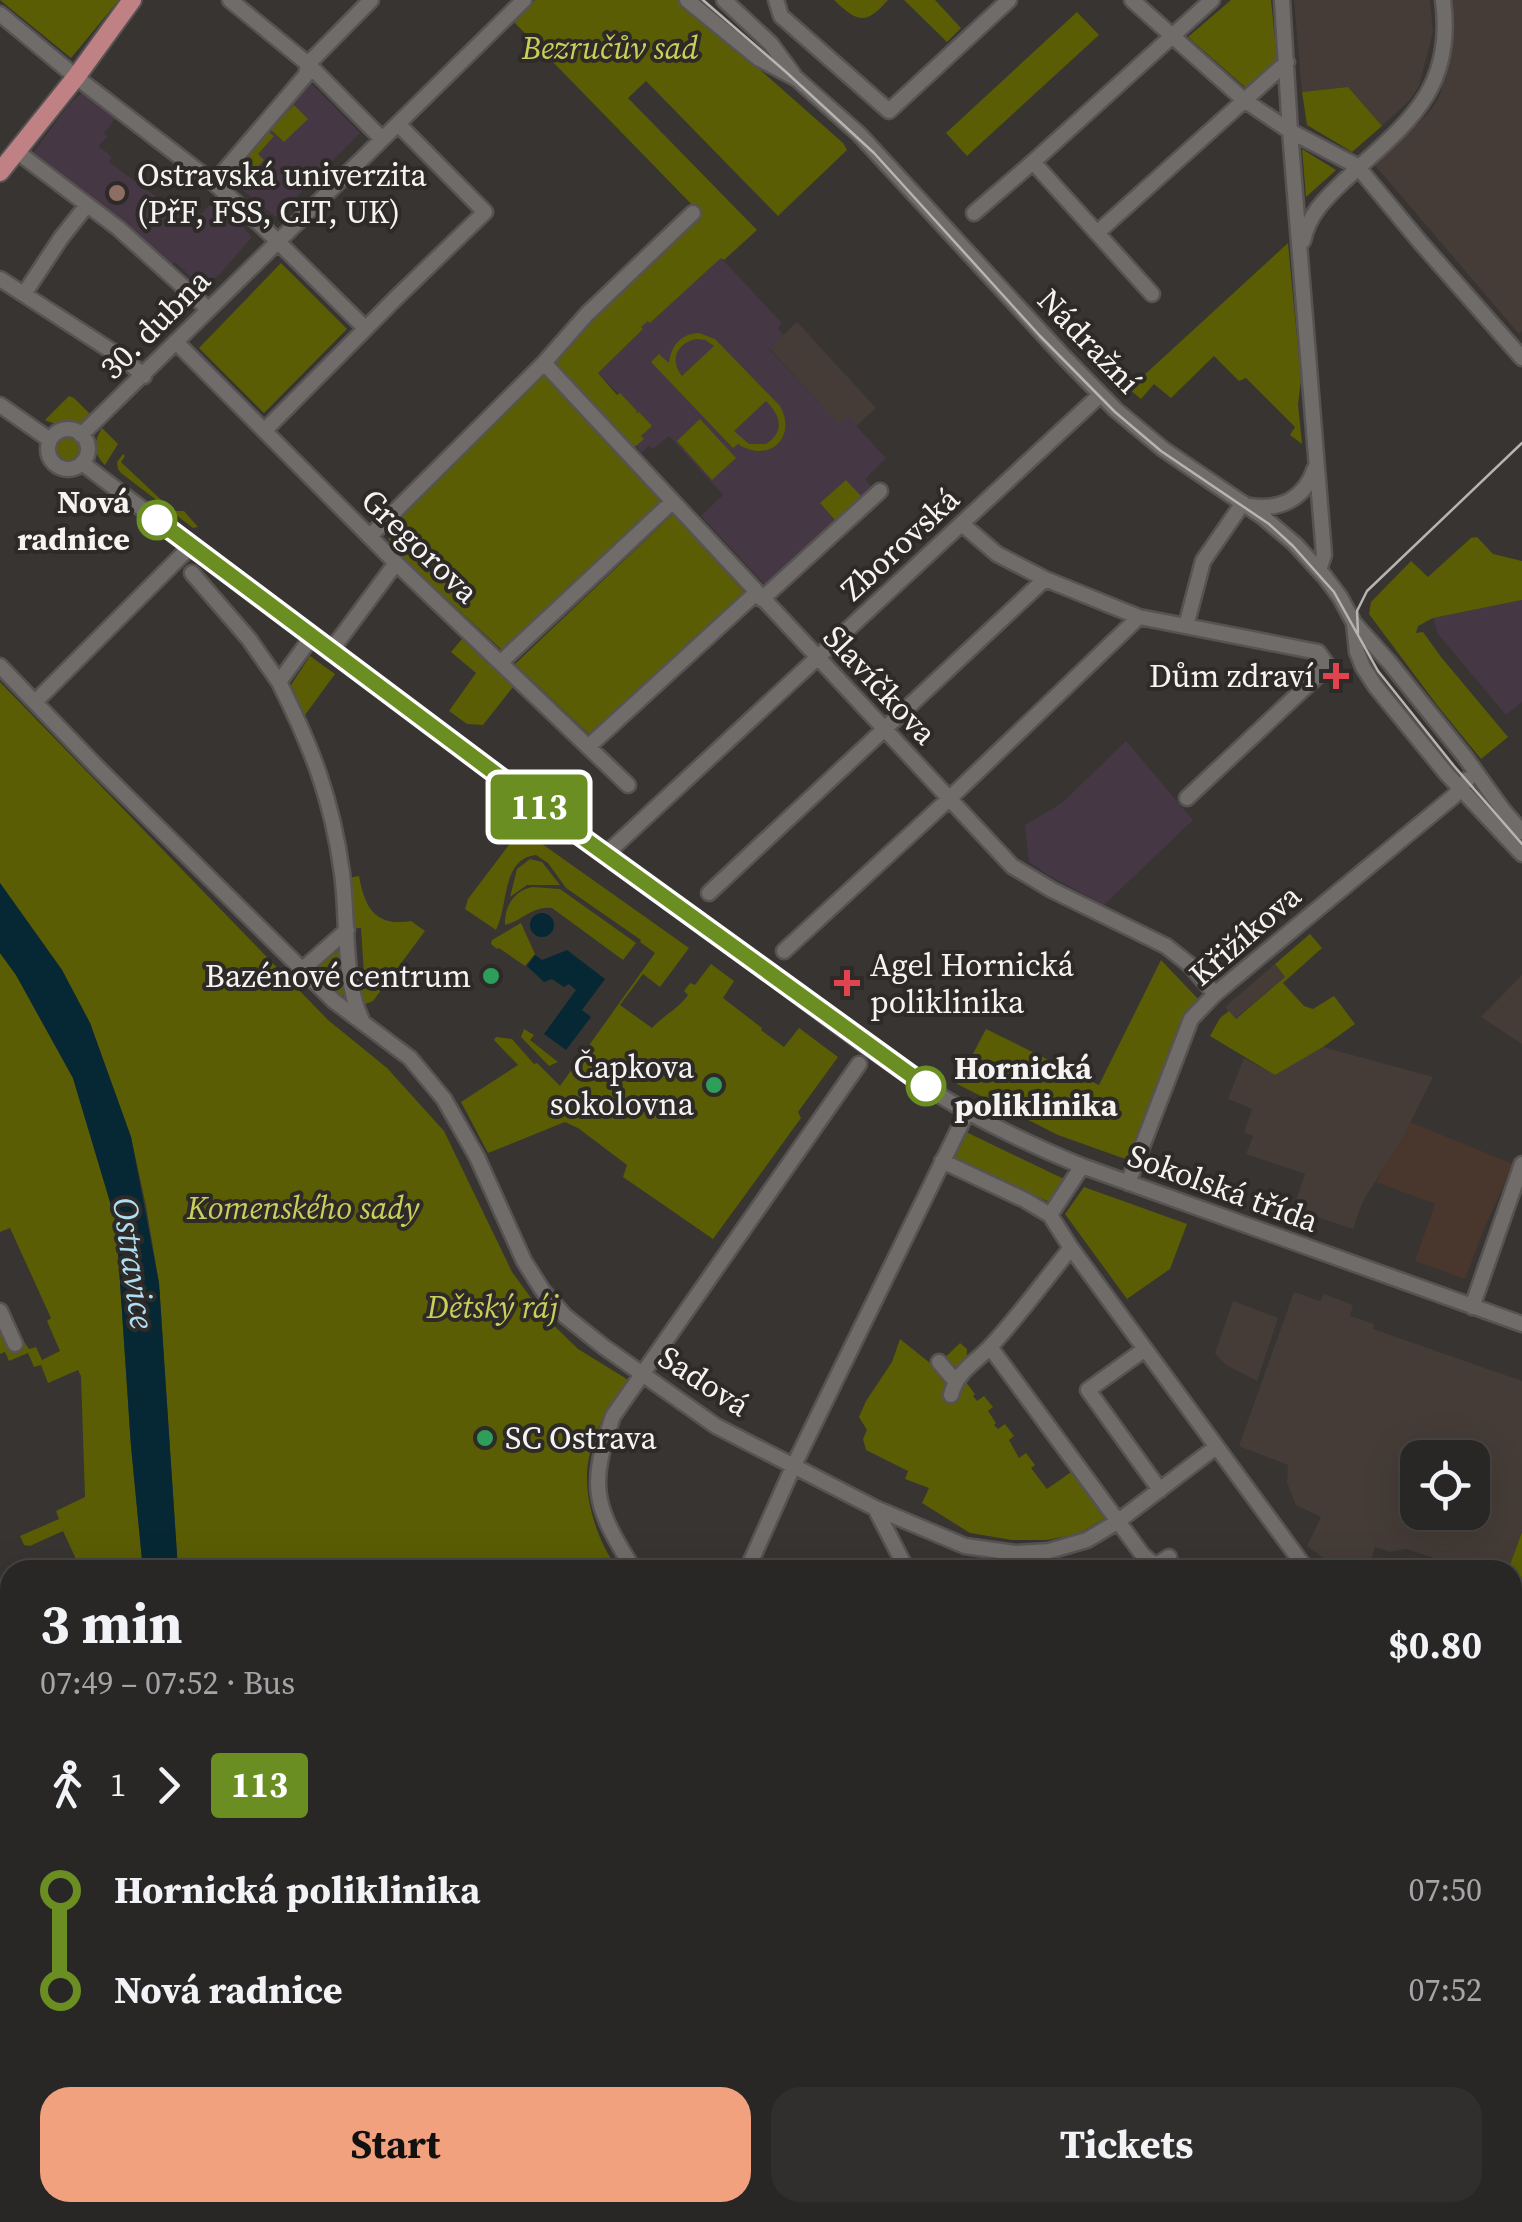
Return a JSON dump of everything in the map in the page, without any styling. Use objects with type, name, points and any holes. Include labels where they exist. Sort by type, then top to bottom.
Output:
[{"type":"main road","points":[[0,172],[132,0]]},
{"type":"street","points":[[214,183],[306,75],[308,64],[370,0]]},
{"type":"street","name":"30. dubna","points":[[81,435],[524,0]]},
{"type":"street","name":"Nádražní","points":[[687,0],[758,58],[797,79]]},
{"type":"street","name":"Nádražní","points":[[724,0],[771,44],[797,79],[876,151],[1100,395],[1163,449],[1284,533],[1336,591],[1354,623],[1466,757],[1522,832]]},
{"type":"street","points":[[776,0],[781,16],[889,111],[1009,0]]},
{"type":"street","points":[[1132,0],[1244,100],[1290,131],[1358,168],[1522,358]]},
{"type":"street","points":[[974,213],[1212,0]]},
{"type":"street","points":[[1282,0],[1324,555],[1319,570]]},
{"type":"street","points":[[1300,256],[1313,213],[1410,120],[1428,95],[1444,44],[1443,0]]},
{"type":"street","points":[[231,1],[308,64],[382,139]]},
{"type":"street","points":[[0,14],[214,183],[365,328]]},
{"type":"street","points":[[1098,232],[1287,62]]},
{"type":"street","points":[[265,430],[485,212],[398,124]]},
{"type":"street","points":[[16,151],[118,228],[208,309]]},
{"type":"street","points":[[1033,162],[1152,294]]},
{"type":"street","points":[[24,294],[87,205]]},
{"type":"street","points":[[370,536],[544,363],[587,314],[693,213]]},
{"type":"street","points":[[0,278],[144,376]]},
{"type":"street","name":"Gregorova","points":[[176,342],[396,562],[628,785]]},
{"type":"street","name":"Slavíčkova","points":[[544,363],[1012,866],[1166,946],[1190,965],[1214,994]]},
{"type":"street","name":"Zborovská","points":[[605,855],[1100,395]]},
{"type":"street","points":[[0,405],[50,440]]},
{"type":"street","points":[[63,430],[81,435],[88,449],[82,463],[68,469],[57,466],[48,454],[50,440],[63,430]]},
{"type":"street","points":[[1186,626],[1203,561],[1243,503],[1266,508],[1288,502],[1307,486],[1316,462]]},
{"type":"street","name":"Sokolská třída","points":[[82,463],[605,855],[864,1043],[967,1112],[1022,1140],[1128,1184],[1522,1324]]},
{"type":"street","points":[[588,747],[880,491]]},
{"type":"street","points":[[502,662],[672,502]]},
{"type":"street","points":[[962,524],[997,554],[1045,579],[1139,617],[1318,652],[1328,666],[1188,798]]},
{"type":"street","points":[[36,702],[190,547]]},
{"type":"street","points":[[330,652],[396,562]]},
{"type":"street","points":[[192,573],[250,639],[279,682],[320,772],[334,825],[352,1000],[362,1020]]},
{"type":"street","points":[[709,892],[1045,579]]},
{"type":"street","points":[[784,950],[1139,617]]},
{"type":"street","name":"Nádražní","points":[[1354,623],[1356,652],[1369,678],[1522,854]]},
{"type":"street","points":[[279,682],[311,638]]},
{"type":"street","name":"Sadová","points":[[0,666],[334,1001],[410,1058],[444,1099],[476,1157],[524,1262],[565,1316],[716,1426],[875,1508],[966,1546],[1014,1553],[1049,1551],[1087,1540],[1216,1447]]},
{"type":"street","name":"Křižíkova","points":[[1128,1184],[1191,1019],[1214,994],[1464,784]]},
{"type":"street","points":[[304,968],[347,930]]},
{"type":"street","points":[[627,1560],[608,1527],[598,1489],[600,1453],[613,1416],[859,1064]]},
{"type":"street","points":[[751,1560],[967,1112]]},
{"type":"street","points":[[942,1162],[1050,1215],[1300,1560]]},
{"type":"street","points":[[1472,1307],[1522,1164]]},
{"type":"street","points":[[1050,1215],[1082,1166]]},
{"type":"street","points":[[939,1362],[953,1388],[1071,1248]]},
{"type":"street","points":[[0,1311],[14,1344]]},
{"type":"street","points":[[990,1347],[1117,1522],[1150,1560]]},
{"type":"street","points":[[1145,1349],[1088,1390],[1160,1490]]},
{"type":"street","points":[[875,1508],[902,1560]]},
{"type":"street","points":[[1164,1560],[1169,1557]]},
{"type":"shaded area","points":[[1294,0],[1430,0],[1433,32],[1419,86],[1382,126],[1348,87],[1302,92]]},
{"type":"shaded area","points":[[1451,0],[1522,0],[1519,334],[1374,164],[1420,122],[1440,94],[1454,27]]},
{"type":"shaded area","points":[[310,82],[360,133],[276,217],[227,178]]},
{"type":"shaded area","name":"Ostravská univerzita (PřF, FSS, CIT, UK)","points":[[83,92],[116,118],[99,146],[112,157],[109,162],[192,223],[217,198],[252,237],[220,274],[202,287],[175,262],[169,267],[33,153],[70,103]]},
{"type":"shaded area","points":[[721,258],[782,323],[778,328],[783,335],[769,349],[839,424],[848,417],[886,458],[865,479],[871,486],[870,494],[769,589],[701,516],[723,495],[669,436],[641,453],[636,446],[651,426],[598,373],[648,320],[651,322]]},
{"type":"shaded area","points":[[797,322],[876,408],[856,426],[848,417],[839,425],[769,348]]},
{"type":"shaded area","points":[[1522,600],[1522,702],[1506,715],[1438,634],[1433,618]]},
{"type":"shaded area","points":[[1126,741],[1193,820],[1104,905],[1029,862],[1025,825],[1062,803]]},
{"type":"shaded area","points":[[1275,964],[1285,977],[1235,1019],[1225,1007]]},
{"type":"shaded area","points":[[1522,975],[1522,1044],[1481,1017]]},
{"type":"shaded area","points":[[1323,1047],[1433,1077],[1405,1133],[1362,1203],[1353,1229],[1293,1209],[1305,1174],[1246,1154],[1253,1136],[1244,1132],[1252,1109],[1228,1099],[1244,1058],[1275,1075]]},
{"type":"shaded area","points":[[1410,1122],[1513,1164],[1465,1279],[1415,1261],[1435,1204],[1376,1182]]},
{"type":"shaded area","points":[[1294,1292],[1320,1301],[1324,1294],[1353,1305],[1350,1316],[1374,1324],[1373,1329],[1522,1381],[1522,1531],[1512,1560],[1440,1560],[1406,1549],[1389,1552],[1375,1547],[1371,1560],[1326,1560],[1307,1546],[1321,1517],[1296,1505],[1287,1483],[1288,1465],[1239,1446]]},
{"type":"shaded area","points":[[1233,1301],[1278,1318],[1257,1381],[1226,1365],[1215,1353]]},
{"type":"green space","points":[[0,0],[119,0],[71,58]]},
{"type":"green space","name":"Bezručův sad","points":[[535,0],[681,0],[847,150],[778,216],[646,81],[628,98],[757,230],[641,327],[598,373],[652,426],[636,446],[553,362],[599,309],[699,212],[513,21]]},
{"type":"green space","points":[[834,0],[888,0],[874,14],[862,18]]},
{"type":"green space","points":[[904,0],[935,0],[961,28],[947,42]]},
{"type":"green space","points":[[1231,0],[1271,0],[1277,60],[1246,88],[1188,37]]},
{"type":"green space","points":[[1077,12],[1099,35],[967,156],[946,133]]},
{"type":"green space","points":[[1348,87],[1382,126],[1352,152],[1307,125],[1302,92]]},
{"type":"green space","points":[[294,105],[308,119],[284,142],[270,129]]},
{"type":"green space","points":[[269,132],[274,136],[258,154],[264,160],[241,187],[229,177]]},
{"type":"green space","points":[[1302,149],[1336,170],[1306,197]]},
{"type":"green space","points":[[1288,243],[1301,380],[1298,404],[1302,444],[1290,435],[1295,427],[1246,378],[1239,381],[1214,356],[1171,398],[1154,384],[1141,399],[1129,389]]},
{"type":"green space","points":[[281,263],[347,329],[264,413],[199,348]]},
{"type":"green space","points":[[699,333],[715,339],[780,406],[785,428],[777,444],[760,451],[738,444],[733,448],[651,362],[659,354],[669,363],[678,342]],"holes":[[[696,339],[714,346],[682,376],[676,364],[677,353],[684,344]],[[766,401],[779,423],[776,434],[766,444],[749,444],[734,431]]]},
{"type":"green space","points":[[544,375],[664,502],[503,651],[393,549],[389,532]]},
{"type":"green space","points":[[69,396],[93,417],[69,424],[45,420]]},
{"type":"green space","points":[[700,419],[736,458],[712,480],[677,441]]},
{"type":"green space","points":[[102,428],[118,444],[105,465],[96,447]]},
{"type":"green space","points":[[68,438],[76,441],[76,457],[68,460],[60,457],[57,449],[60,441]]},
{"type":"green space","points":[[123,454],[121,462],[173,511],[184,511],[198,527],[193,528],[121,473],[117,462]]},
{"type":"green space","points":[[846,480],[861,496],[835,520],[820,503]]},
{"type":"green space","points":[[673,514],[745,593],[591,736],[515,664]]},
{"type":"green space","points":[[1477,537],[1493,554],[1522,561],[1522,600],[1433,618],[1418,626],[1416,633],[1423,632],[1508,737],[1481,759],[1369,614],[1371,602],[1411,561],[1428,577],[1471,538]]},
{"type":"green space","points":[[462,639],[513,687],[483,725],[467,724],[449,711],[476,673],[451,652]]},
{"type":"green space","points":[[310,656],[335,674],[305,715],[291,685]]},
{"type":"green space","name":"Komenského sady","points":[[0,682],[328,1020],[387,1068],[444,1131],[512,1272],[545,1317],[578,1349],[630,1381],[602,1420],[587,1471],[593,1517],[612,1560],[177,1560],[159,1283],[131,1137],[90,1023],[62,970],[0,883]]},
{"type":"green space","name":"Čapkova sokolovna","points":[[521,829],[689,948],[660,987],[643,974],[620,1005],[652,1028],[684,1000],[690,983],[695,985],[711,964],[734,981],[723,998],[784,1047],[799,1028],[838,1057],[798,1112],[801,1118],[713,1239],[623,1177],[627,1165],[578,1128],[565,1122],[488,1153],[461,1102],[518,1065],[494,1040],[496,1037],[512,1039],[560,1086],[655,953],[566,888],[548,863],[536,855],[525,858],[511,874],[496,930],[465,909],[468,899]]},
{"type":"green space","points":[[530,859],[542,862],[560,885],[527,885],[510,897],[517,869]]},
{"type":"green space","points":[[359,876],[369,906],[380,918],[411,921],[425,931],[373,1001],[363,1005],[356,990],[365,989],[361,928],[351,928],[348,878]]},
{"type":"green space","points":[[532,887],[560,889],[636,943],[623,960],[552,908],[539,909],[505,925],[511,901]]},
{"type":"green space","points":[[521,923],[535,954],[525,966],[491,944]]},
{"type":"green space","points":[[1310,934],[1322,948],[1283,983],[1304,1006],[1313,1009],[1334,996],[1355,1024],[1275,1075],[1210,1036],[1220,1018],[1229,1011],[1236,1019],[1285,977],[1275,964]]},
{"type":"green space","points":[[341,944],[343,990],[347,992],[340,999],[312,972]]},
{"type":"green space","points":[[0,953],[73,1078],[116,1222],[142,1560],[76,1560],[63,1531],[30,1546],[24,1545],[20,1536],[59,1519],[56,1511],[85,1497],[81,1376],[78,1370],[48,1383],[41,1365],[34,1367],[28,1353],[9,1361],[5,1352],[0,1354],[0,1329],[8,1347],[22,1341],[29,1349],[36,1347],[42,1360],[60,1351],[47,1321],[51,1318],[10,1228],[0,1232]]},
{"type":"green space","points":[[1161,960],[1200,1001],[1131,1161],[1058,1135],[957,1084],[986,1029],[1099,1085]]},
{"type":"green space","points":[[524,1029],[534,1035],[530,1040],[558,1062],[549,1066],[521,1037]]},
{"type":"green space","points":[[964,1131],[1064,1179],[1049,1202],[951,1157]]},
{"type":"green space","points":[[1084,1187],[1187,1224],[1170,1269],[1127,1299],[1065,1214]]},
{"type":"green space","points":[[900,1339],[935,1367],[960,1343],[967,1349],[966,1382],[977,1401],[984,1396],[993,1407],[988,1411],[994,1425],[998,1429],[1005,1424],[1014,1436],[1009,1440],[1019,1458],[1026,1453],[1035,1465],[1031,1468],[1047,1489],[1074,1470],[1107,1517],[1078,1534],[1047,1540],[1012,1540],[970,1533],[922,1503],[929,1488],[905,1479],[908,1471],[866,1450],[863,1439],[867,1430],[859,1417],[892,1362]]},
{"type":"green space","points":[[1522,1532],[1522,1560],[1512,1560]]},
{"type":"water","name":"Ostravice","points":[[0,883],[62,970],[90,1023],[131,1137],[159,1283],[177,1560],[142,1560],[116,1222],[73,1078],[0,953]]},
{"type":"water","points":[[542,913],[551,916],[551,934],[542,937],[533,934],[530,925],[533,916]]},
{"type":"water","points":[[567,950],[605,979],[582,1010],[591,1017],[566,1050],[544,1034],[576,990],[552,979],[544,982],[527,966],[535,955],[542,960]]},
{"type":"tram line","points":[[703,0],[874,153],[1040,336],[1115,412],[1161,451],[1269,524],[1293,546],[1334,592],[1378,671],[1522,844]]},
{"type":"tram line","points":[[1358,633],[1357,611],[1367,591],[1522,443]]},
{"type":"bus line","name":"113","points":[[157,520],[532,801],[926,1086]]},
{"type":"place","name":"Ostravská univerzita (PřF, FSS, CIT, UK)","points":[[117,193]]},
{"type":"place","name":"Nová radnice","points":[[157,520]]},
{"type":"place","name":"Dům zdraví","points":[[1336,676]]},
{"type":"place","name":"Bazénové centrum","points":[[491,976]]},
{"type":"place","name":"Agel Hornická poliklinika","points":[[847,983]]},
{"type":"place","name":"Čapkova sokolovna","points":[[714,1085]]},
{"type":"place","name":"Hornická poliklinika","points":[[926,1086]]},
{"type":"place","name":"SC Ostrava","points":[[485,1438]]},
{"type":"park label","name":"Dětský ráj","points":[[492,1307]]}]
